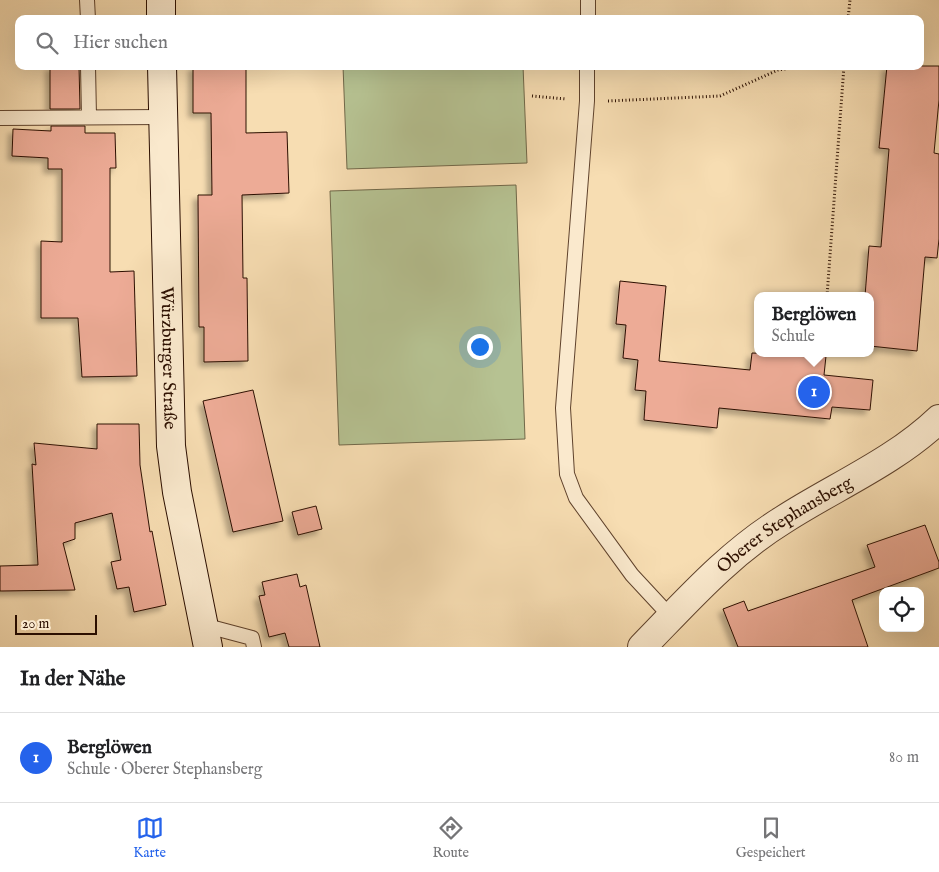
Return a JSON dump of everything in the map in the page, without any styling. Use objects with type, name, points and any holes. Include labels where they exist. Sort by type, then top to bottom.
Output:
[{"type":"street","points":[[161,0],[162,15]]},
{"type":"street","name":"Würzburger Straße","points":[[162,70],[171,446],[177,492],[206,636]]},
{"type":"street","name":"Oberer Stephansberg","points":[[642,647],[725,562],[745,546],[782,520],[877,464],[926,431],[939,419]]},
{"type":"lane","points":[[87,0],[88,15]]},
{"type":"lane","points":[[588,0],[588,15]]},
{"type":"lane","points":[[88,70],[89,117]]},
{"type":"lane","points":[[587,70],[587,101],[563,408],[567,474],[576,498],[627,567],[671,617]]},
{"type":"lane","points":[[0,118],[163,117]]},
{"type":"lane","points":[[206,636],[252,638],[254,647]]},
{"type":"path","points":[[848,15],[850,0]]},
{"type":"path","points":[[532,96],[587,101],[676,100],[720,96],[778,70]]},
{"type":"path","points":[[827,292],[844,70]]},
{"type":"green space","points":[[343,70],[523,70],[527,163],[347,169]]},
{"type":"green space","points":[[516,185],[525,439],[339,445],[330,191]]},
{"type":"building","points":[[924,66],[939,66],[939,100],[934,153],[939,154],[939,239],[937,258],[925,257],[917,351],[874,346],[874,292],[865,292],[869,246],[881,247],[889,149],[879,148],[887,70],[924,70]]},
{"type":"building","points":[[50,70],[79,70],[80,109],[50,109]]},
{"type":"building","points":[[193,70],[246,70],[246,133],[287,132],[289,193],[242,195],[243,278],[247,278],[248,361],[204,362],[204,327],[199,327],[198,195],[212,195],[211,113],[193,113]]},
{"type":"building","points":[[51,126],[85,126],[85,133],[115,133],[116,168],[110,168],[110,272],[134,271],[137,376],[82,377],[78,318],[41,318],[41,241],[62,242],[62,169],[48,169],[48,158],[12,156],[13,129],[51,131]]},
{"type":"building","points":[[620,281],[666,286],[659,361],[750,370],[752,353],[754,353],[754,357],[826,357],[824,375],[873,380],[870,410],[832,407],[830,419],[719,408],[717,428],[644,420],[646,391],[635,390],[638,360],[623,358],[626,325],[616,324]]},
{"type":"building","points":[[253,390],[283,521],[233,532],[203,401]]},
{"type":"building","points":[[97,424],[139,424],[140,465],[150,532],[152,531],[166,605],[134,612],[129,587],[117,589],[111,562],[121,560],[112,513],[75,523],[75,539],[63,543],[75,590],[0,591],[0,566],[38,565],[32,464],[36,465],[34,443],[97,449]]},
{"type":"building","points":[[316,506],[322,529],[298,535],[292,512]]},
{"type":"building","points":[[925,525],[939,562],[939,568],[887,587],[879,587],[879,590],[852,600],[868,647],[738,647],[723,609],[744,601],[748,611],[875,567],[867,545]]},
{"type":"building","points":[[297,574],[300,587],[306,585],[320,647],[289,647],[285,633],[269,637],[259,596],[265,595],[262,582]]},
{"type":"place","name":"Berglöwen","points":[[814,392]]}]
